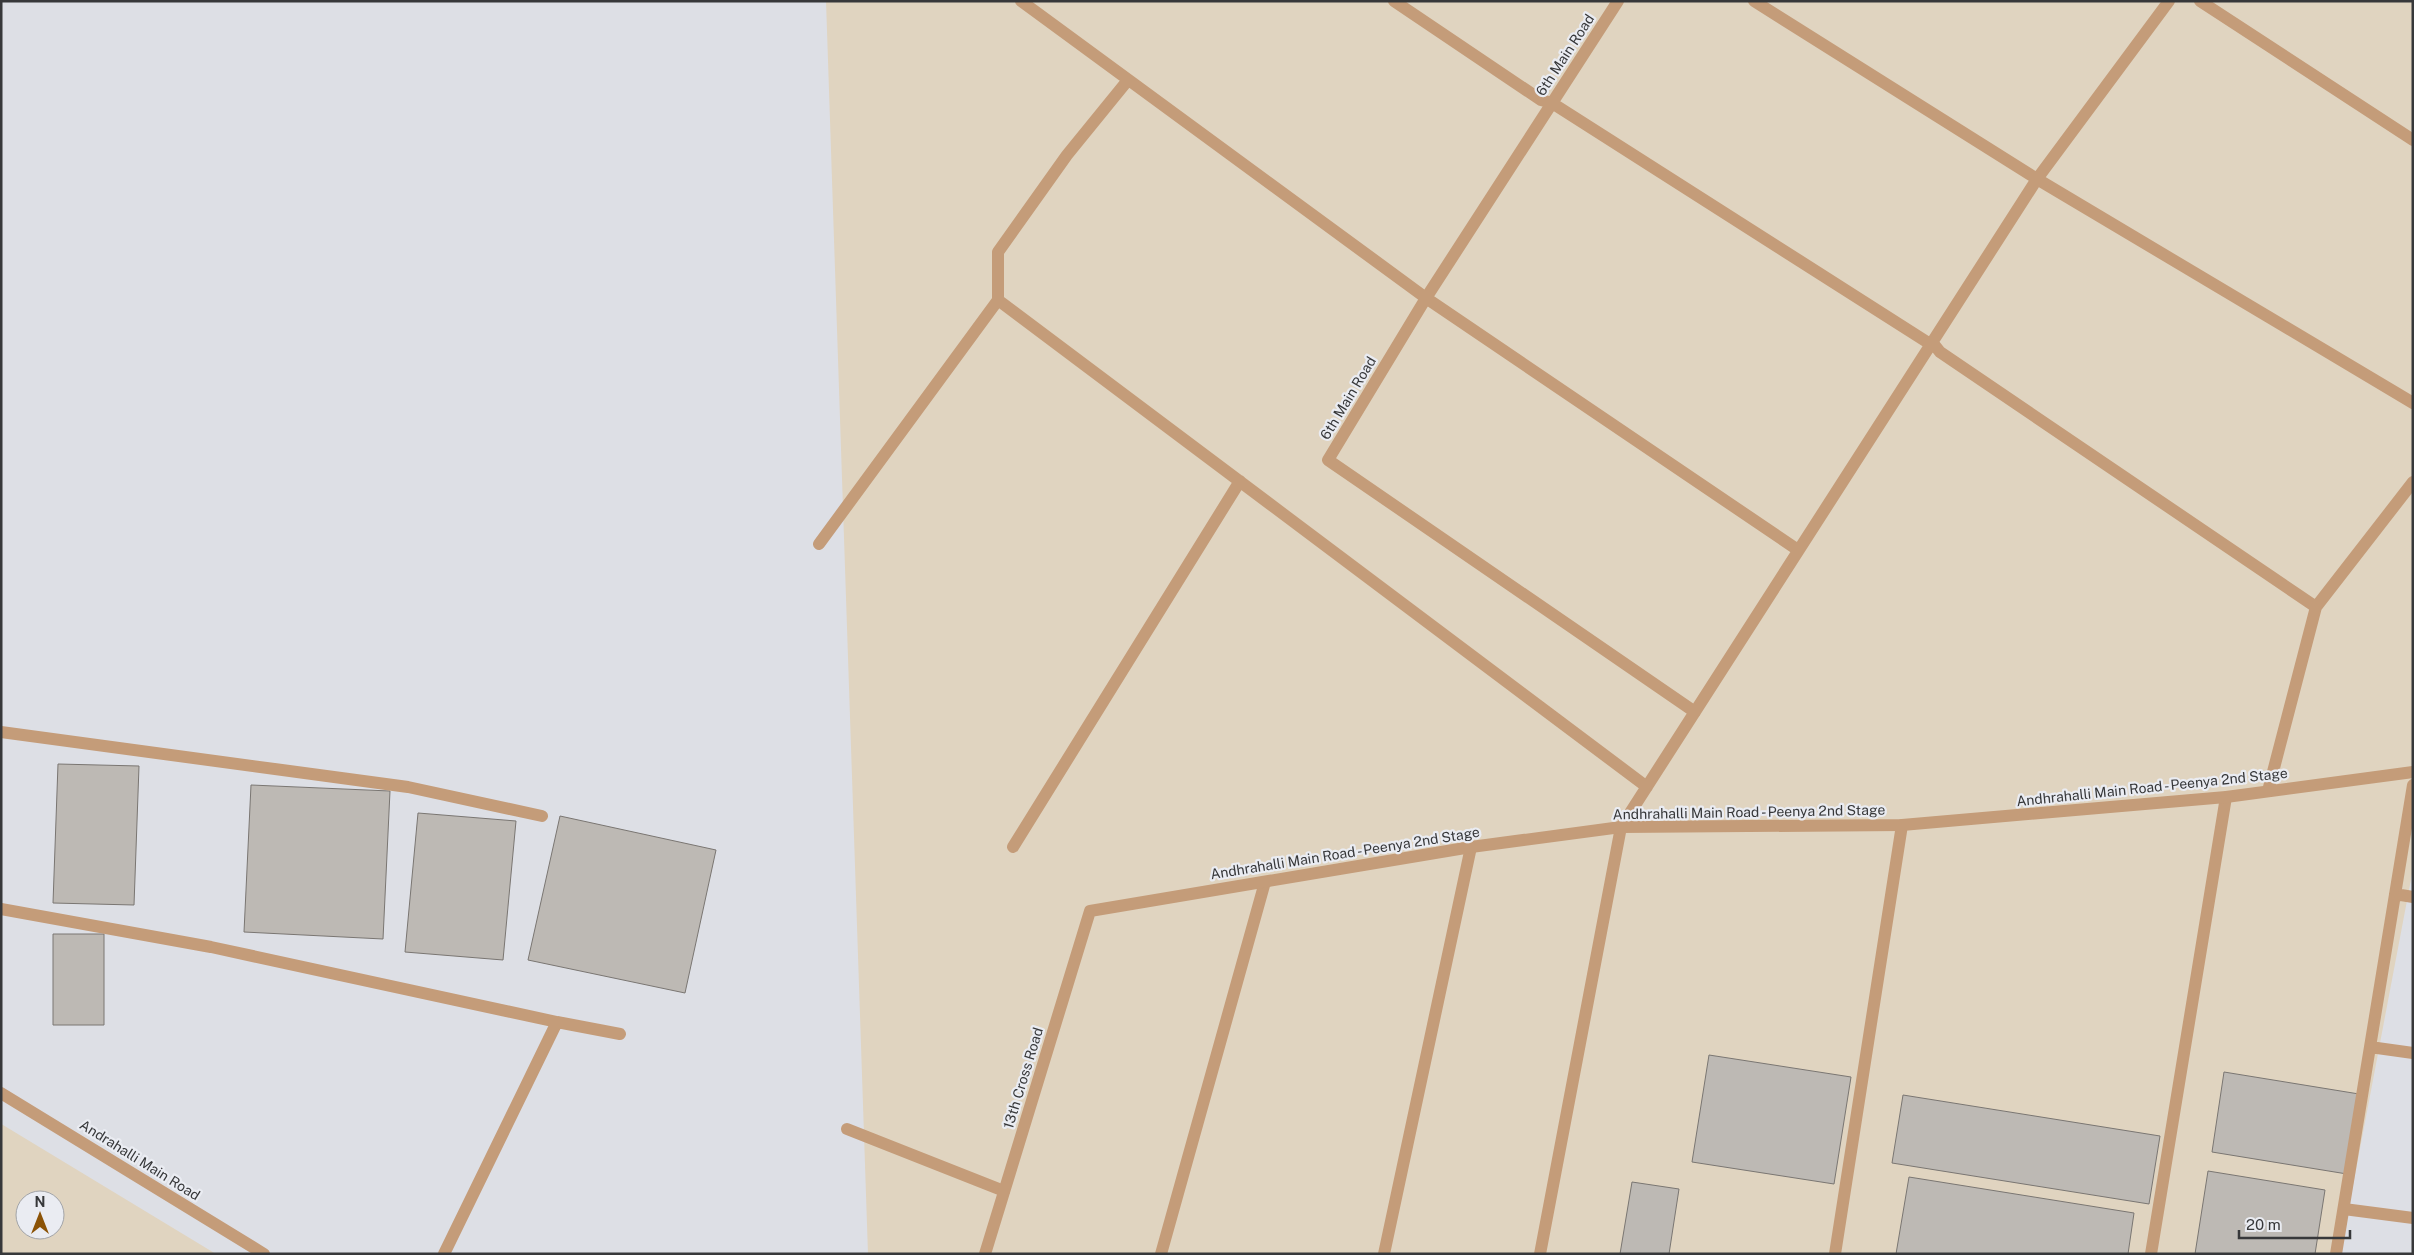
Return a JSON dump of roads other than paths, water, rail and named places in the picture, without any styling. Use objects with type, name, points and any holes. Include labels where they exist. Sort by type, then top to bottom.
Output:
[{"type":"street","points":[[1021,1],[1426,298],[1798,550]]},
{"type":"street","points":[[1394,1],[1541,100],[1552,103],[1918,337],[1927,342],[1932,342],[1940,352],[2316,607]]},
{"type":"street","name":"6th Main Road","points":[[1618,1],[1426,298],[1328,460],[1695,712]]},
{"type":"street","points":[[1754,1],[2037,179],[2413,403]]},
{"type":"street","points":[[1540,1254],[1621,827],[2037,179],[2169,1]]},
{"type":"street","points":[[2200,1],[2413,140]]},
{"type":"street","points":[[819,544],[998,300],[998,252],[1067,155],[1128,80]]},
{"type":"street","points":[[998,300],[1647,787]]},
{"type":"street","points":[[1013,847],[1240,482]]},
{"type":"street","points":[[2268,791],[2316,607],[2413,482]]},
{"type":"street","points":[[1,732],[408,787],[542,816]]},
{"type":"street","name":"Andhrahalli Main Road - Peenya 2nd Stage","points":[[1090,911],[1471,847],[1621,827],[1902,825],[2226,797],[2413,772]]},
{"type":"street","points":[[2336,1254],[2413,784]]},
{"type":"street","points":[[2152,1254],[2226,797]]},
{"type":"street","points":[[1835,1254],[1902,825]]},
{"type":"street","points":[[1384,1254],[1471,847]]},
{"type":"street","points":[[1162,1254],[1265,882]]},
{"type":"street","points":[[2395,894],[2413,897]]},
{"type":"street","points":[[1,909],[211,947],[620,1034]]},
{"type":"street","name":"13th Cross Road","points":[[985,1254],[1090,911]]},
{"type":"street","points":[[444,1254],[557,1022]]},
{"type":"street","points":[[2370,1046],[2413,1053]]},
{"type":"street","name":"Andrahalli Main Road","points":[[1,1093],[264,1254]]},
{"type":"street","points":[[847,1129],[1004,1192]]},
{"type":"street","points":[[2344,1209],[2413,1218]]}]
